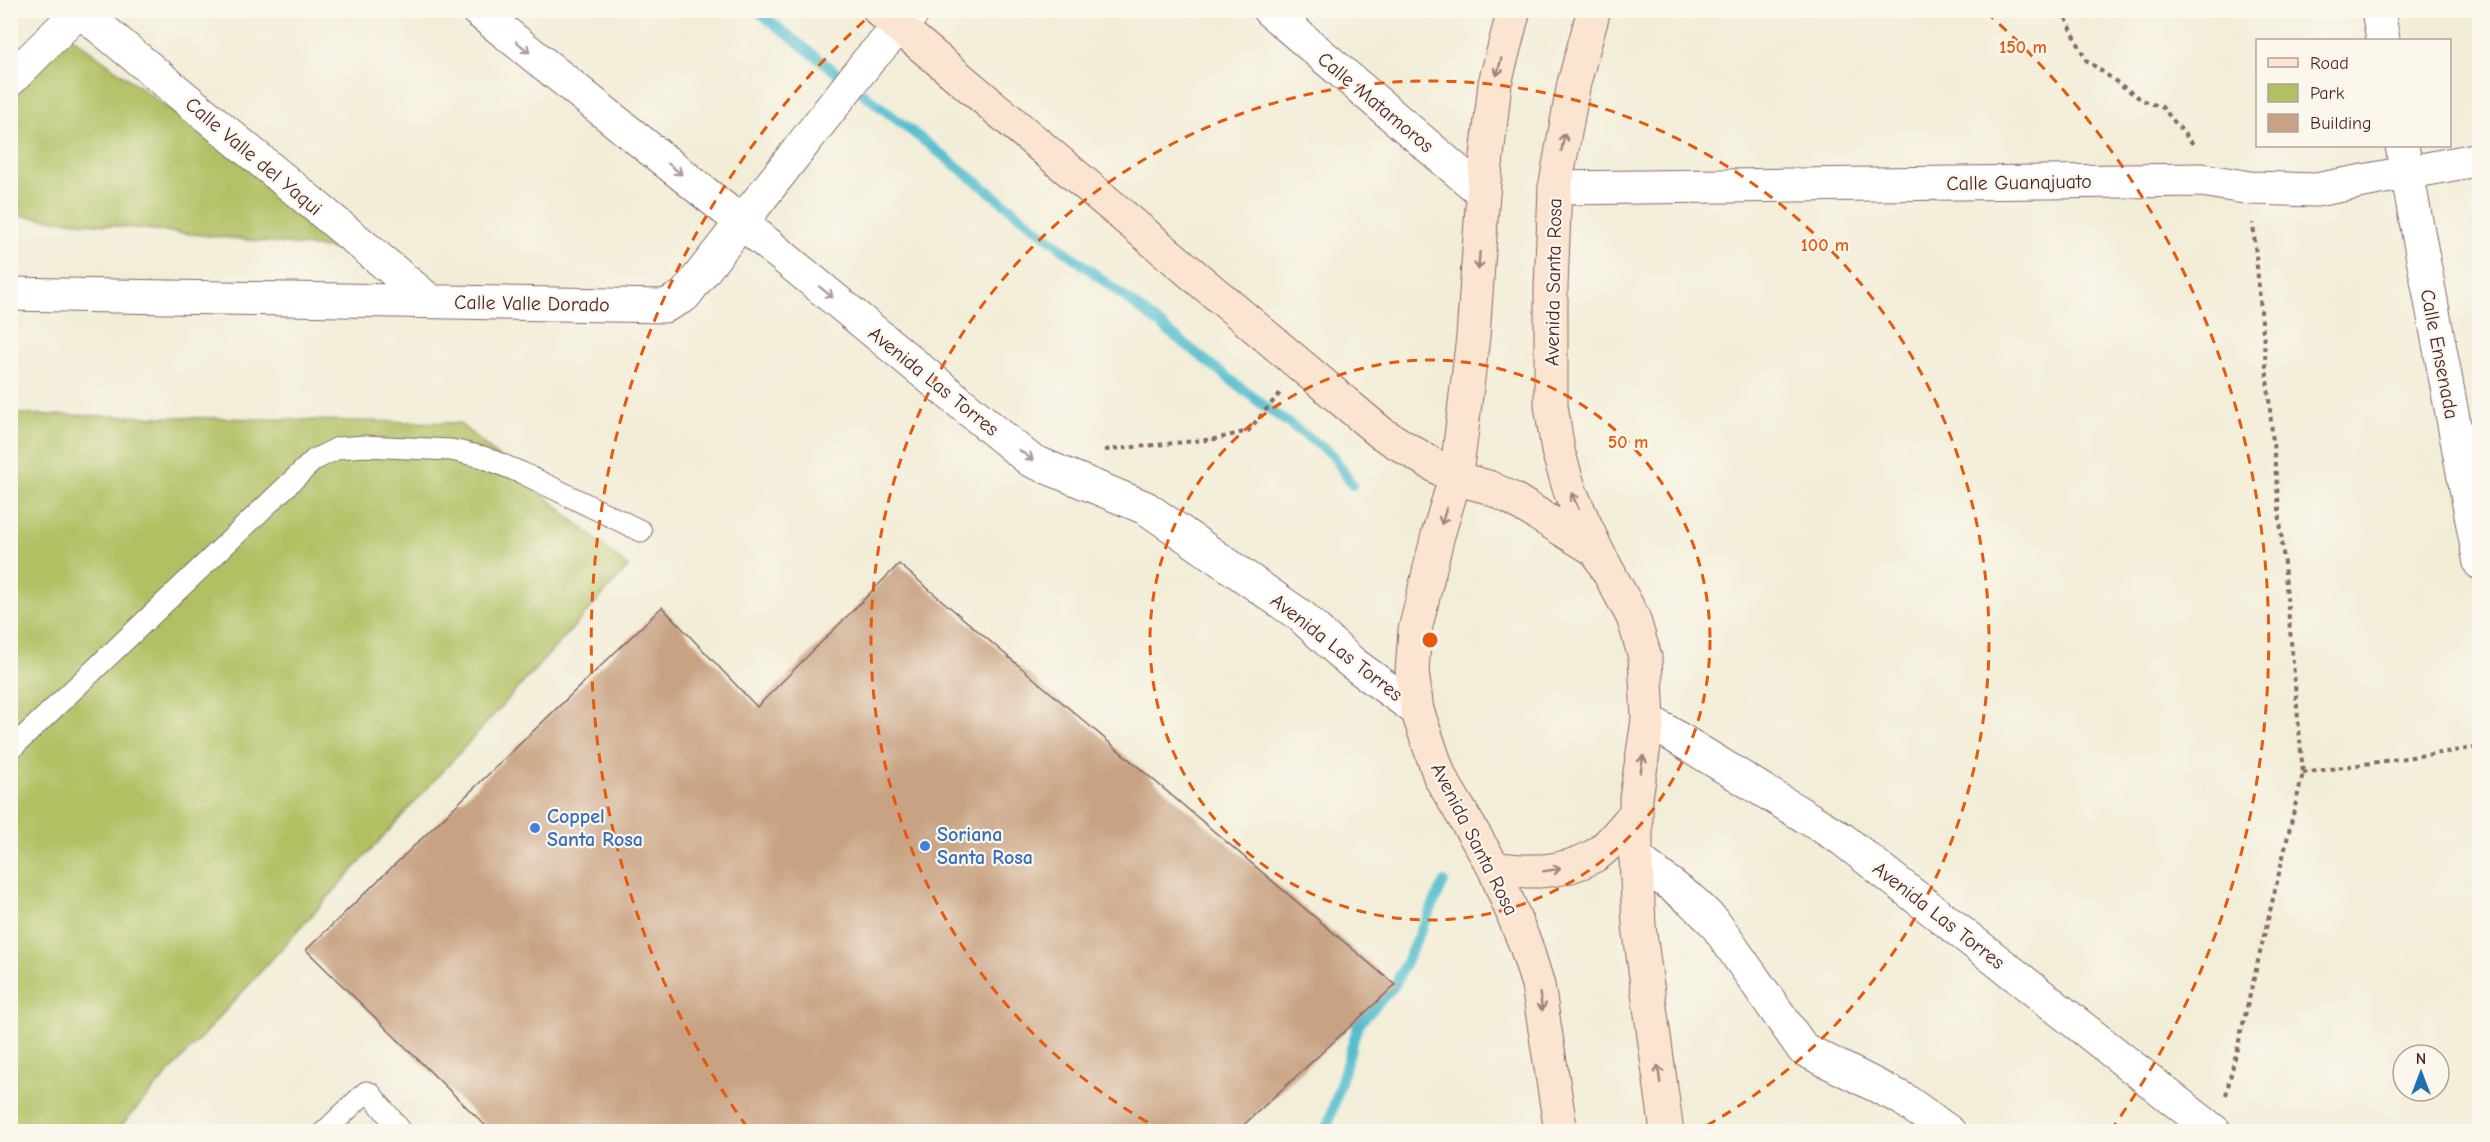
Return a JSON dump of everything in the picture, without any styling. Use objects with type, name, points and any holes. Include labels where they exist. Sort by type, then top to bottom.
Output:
[{"type":"main road","name":"Avenida Santa Rosa","points":[[1514,10],[1495,83],[1483,193],[1473,337],[1455,478],[1438,535],[1415,630],[1412,671],[1417,710],[1440,777],[1494,868],[1526,946],[1538,985],[1561,1131]]},
{"type":"main road","name":"Avenida Santa Rosa","points":[[1594,10],[1574,82],[1555,188],[1551,288],[1551,405],[1558,451],[1570,490],[1597,551],[1633,617],[1645,657],[1648,720],[1636,798],[1636,858],[1640,926],[1667,1131]]},
{"type":"main road","points":[[898,16],[1301,368],[1381,433],[1455,478]]},
{"type":"main road","name":"Avenida Santa Rosa","points":[[1455,478],[1488,487],[1513,499],[1597,551]]},
{"type":"main road","points":[[1494,868],[1528,873],[1558,870],[1595,856],[1636,813]]},
{"type":"street","name":"Avenida Las Torres","points":[[477,10],[741,222],[1030,460],[1146,508],[1301,616],[1351,662],[1417,710]]},
{"type":"street","name":"Calle Matamoros","points":[[1269,10],[1483,193]]},
{"type":"street","points":[[2378,10],[2383,39]]},
{"type":"street","points":[[10,80],[79,11]]},
{"type":"street","name":"Calle Valle del Yaqui","points":[[79,11],[430,301]]},
{"type":"street","name":"Calle Valle Dorado","points":[[10,294],[665,306],[684,296],[836,104],[898,16]]},
{"type":"street","name":"Calle Guanajuato","points":[[1555,188],[2202,180],[2250,188],[2316,190],[2404,159],[2480,159]]},
{"type":"street","name":"Calle Ensenada","points":[[2404,159],[2480,563]]},
{"type":"street","name":"Avenida Las Torres","points":[[1648,720],[1842,838],[2215,1131]]},
{"type":"street","points":[[1636,858],[1692,901],[1714,922],[1803,1049],[1903,1099],[1949,1131]]},
{"type":"lane","points":[[10,750],[314,460],[338,448],[365,446],[451,450],[483,457],[522,473],[641,531]]},
{"type":"lane","points":[[324,1131],[366,1092],[370,1093],[402,1131]]},
{"type":"path","points":[[2062,10],[2086,60],[2142,100],[2162,107],[2193,143],[2202,180]]},
{"type":"path","points":[[2226,1096],[2302,773],[2250,188]]},
{"type":"path","points":[[1103,451],[1215,439],[1248,430],[1301,368]]},
{"type":"path","points":[[2302,773],[2480,747]]},
{"type":"green space","points":[[57,26],[362,252],[11,215],[11,82]]},
{"type":"green space","points":[[11,414],[459,423],[628,567],[116,1131],[11,1132]]},
{"type":"building","name":"Soriana Santa Rosa","points":[[899,564],[1395,985],[1236,1132],[492,1132],[306,950],[662,607],[757,707]]},
{"type":"waterway","points":[[756,10],[1267,408],[1333,455],[1352,485]]},
{"type":"waterway","points":[[1323,1132],[1327,1128],[1358,1025],[1395,985],[1444,882]]},
{"type":"place","name":"Coppel Santa Rosa","points":[[535,828]]},
{"type":"place","name":"Soriana Santa Rosa","points":[[925,846]]}]
